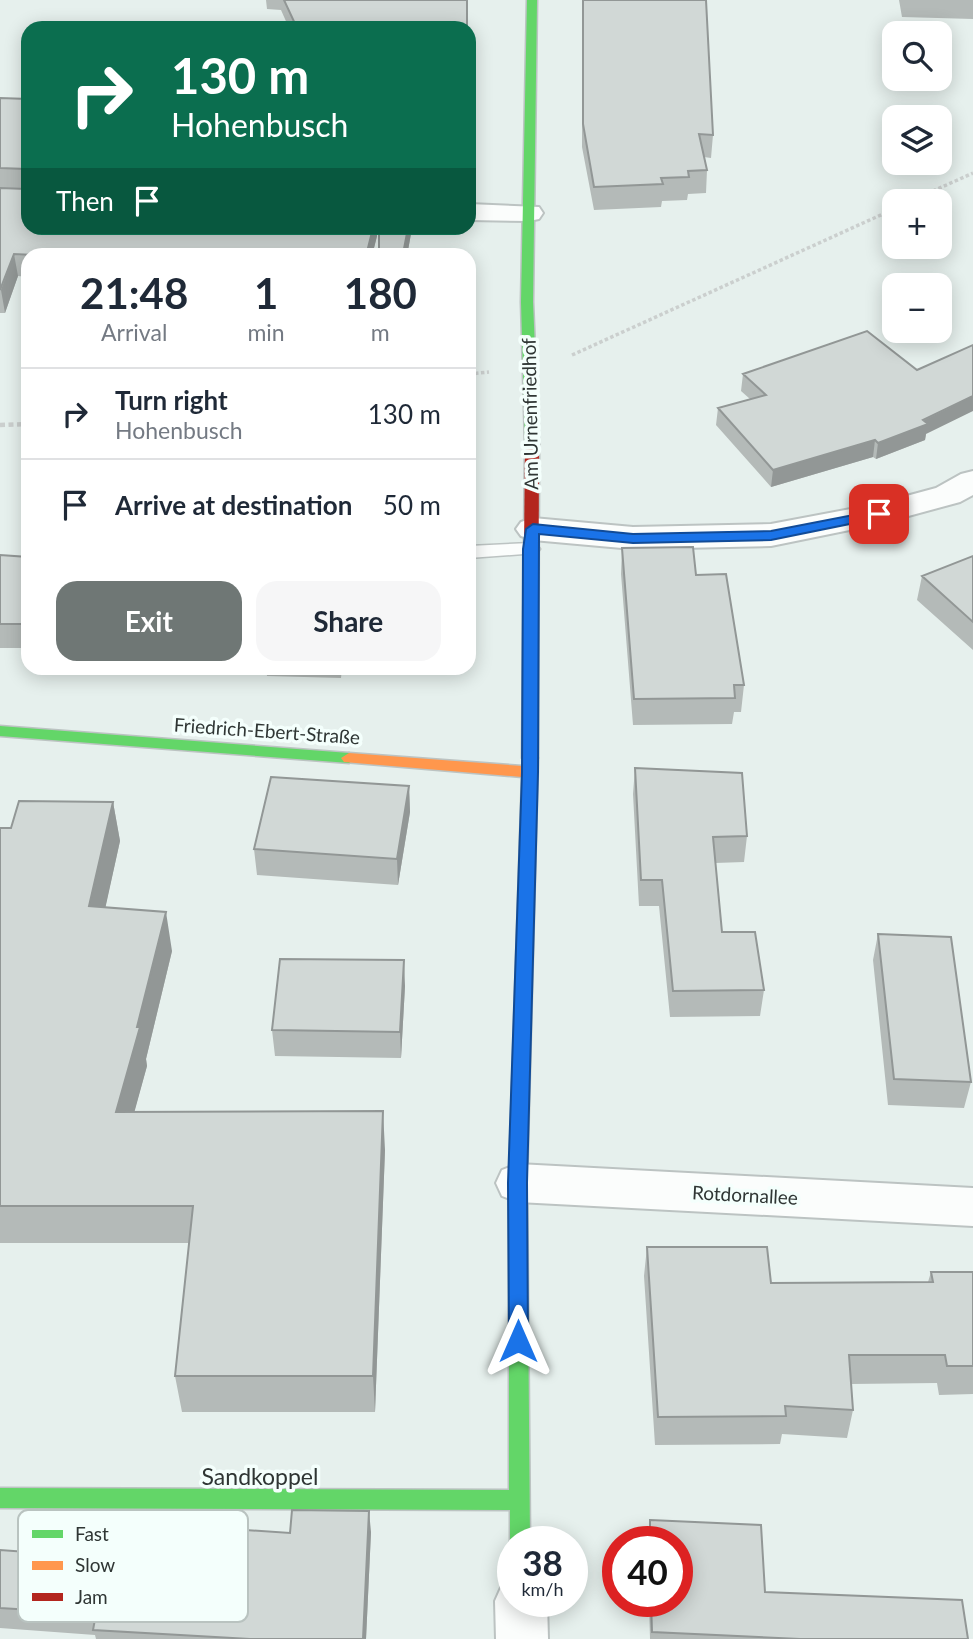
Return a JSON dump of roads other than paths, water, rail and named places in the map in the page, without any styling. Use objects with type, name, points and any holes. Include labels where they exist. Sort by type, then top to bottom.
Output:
[{"type":"street","name":"Am Urnenfriedhof","points":[[520,1526],[518,1183],[530,772],[531,366],[527,302],[533,0]]},
{"type":"street","points":[[476,212],[529,213]]},
{"type":"street","points":[[531,539],[771,536],[965,497]]},
{"type":"street","name":"Friedrich-Ebert-Straße","points":[[0,731],[530,772]]},
{"type":"street","name":"Rotdornallee","points":[[518,1183],[973,1207]]},
{"type":"street","name":"Sandkoppel","points":[[0,1498],[519,1500]]},
{"type":"street","points":[[521,1617],[522,1639]]},
{"type":"lane","points":[[476,551],[531,539]]}]
